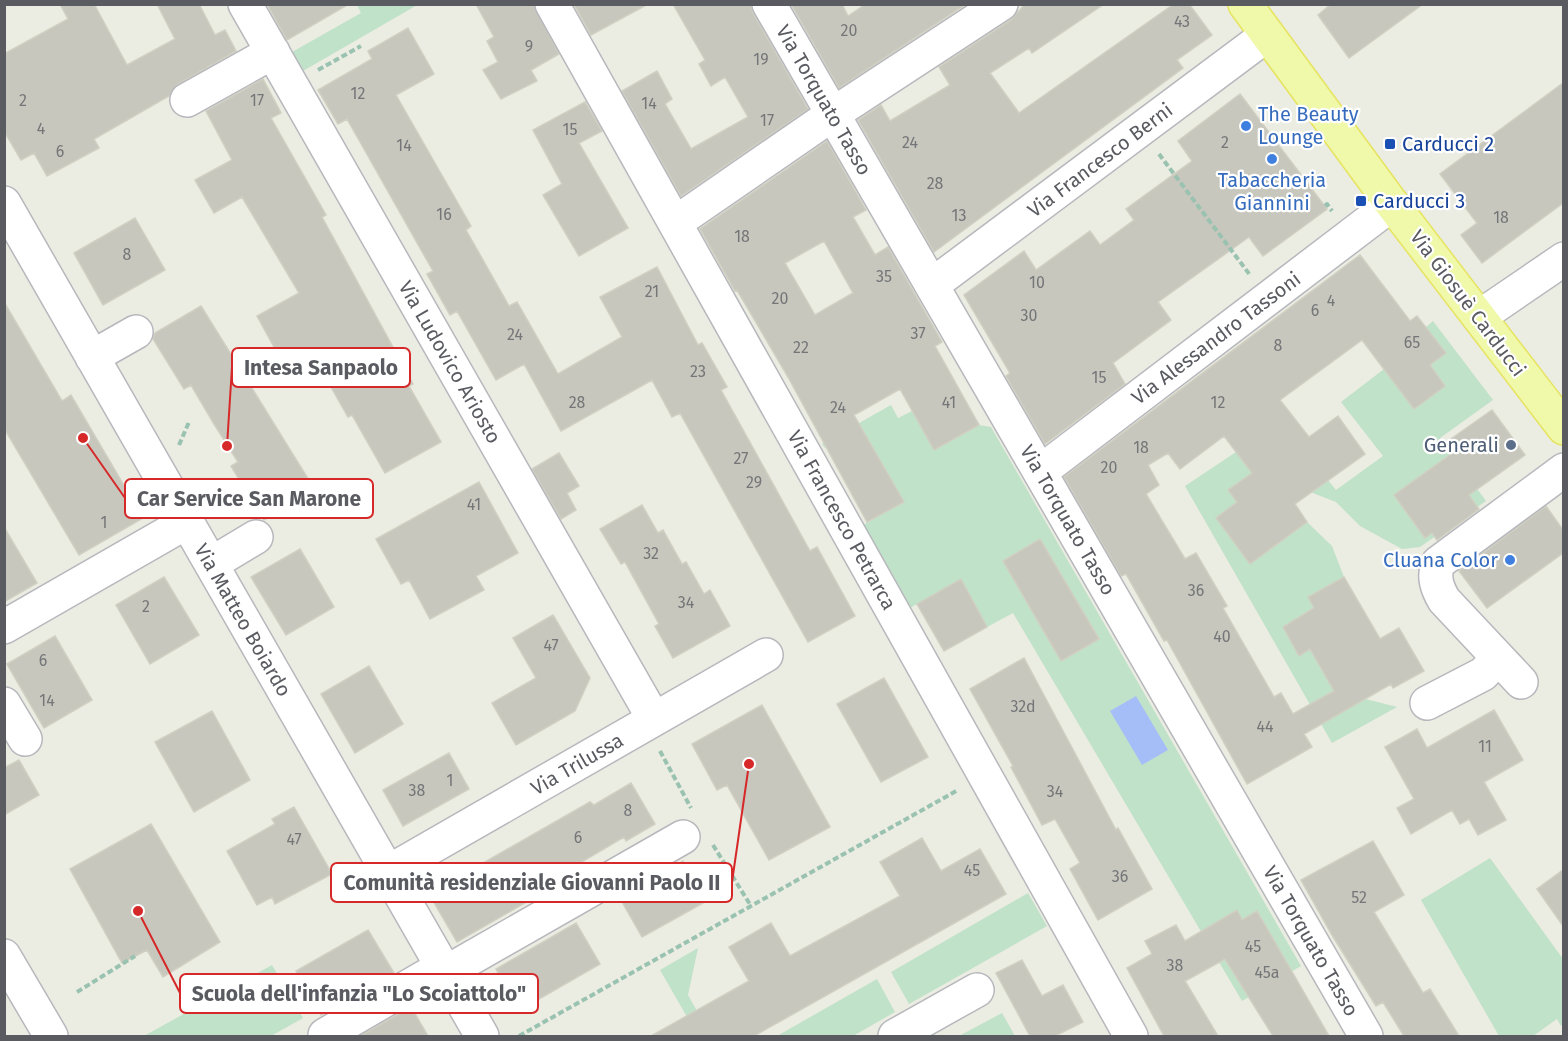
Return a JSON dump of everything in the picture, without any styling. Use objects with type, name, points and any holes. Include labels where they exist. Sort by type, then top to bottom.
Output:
[{"type":"main road","name":"Via Giosuè Carducci","points":[[1245,4],[1392,204],[1563,428]]},
{"type":"street","name":"Via Ludovico Ariosto","points":[[245,4],[654,719]]},
{"type":"street","name":"Via Francesco Petrarca","points":[[552,4],[1131,1036]]},
{"type":"street","name":"Via Torquato Tasso","points":[[769,4],[1366,1036]]},
{"type":"street","points":[[675,223],[833,114],[1001,4]]},
{"type":"street","name":"Via Francesco Berni","points":[[932,285],[1267,35]]},
{"type":"street","points":[[187,100],[273,52]]},
{"type":"street","name":"Via Matteo Boiardo","points":[[4,203],[482,1036]]},
{"type":"street","name":"Via Alessandro Tassoni","points":[[1040,472],[1392,204]]},
{"type":"street","points":[[1479,317],[1563,259]]},
{"type":"street","points":[[92,357],[136,332]]},
{"type":"street","points":[[1521,682],[1439,592],[1435,576],[1438,563],[1563,470]]},
{"type":"street","points":[[4,627],[187,522]]},
{"type":"street","points":[[211,564],[256,537]]},
{"type":"street","name":"Via Trilussa","points":[[388,872],[766,655]]},
{"type":"street","points":[[1427,703],[1483,674],[1498,658]]},
{"type":"street","points":[[4,704],[25,739]]},
{"type":"street","points":[[325,1035],[683,837]]},
{"type":"street","points":[[4,956],[51,1036]]},
{"type":"street","points":[[896,1036],[977,990]]},
{"type":"path","points":[[291,85],[361,46]]},
{"type":"path","points":[[1141,129],[1268,298]]},
{"type":"path","points":[[519,1036],[984,775]]},
{"type":"path","points":[[76,992],[135,956]]},
{"type":"green space","points":[[419,4],[296,75],[285,56],[361,13],[357,5]]},
{"type":"green space","points":[[1433,321],[1493,400],[1440,438],[1486,501],[1420,547],[1402,549],[1360,526],[1336,502],[1248,468],[1252,473],[1228,490],[1237,502],[1216,518],[1250,564],[1307,522],[1332,546],[1344,577],[1308,597],[1314,608],[1283,627],[1299,655],[1310,649],[1334,691],[1397,707],[1332,743],[1185,486],[1281,422],[1336,490],[1383,456],[1341,402],[1384,369],[1430,365],[1445,353],[1426,327]],"holes":[[[1394,495],[1474,503],[1425,538]]]},
{"type":"green space","points":[[891,405],[898,418],[912,411],[934,450],[979,425],[991,427],[1301,966],[1242,1001],[1013,613],[987,627],[961,580],[910,608],[863,525],[903,502],[857,429],[825,448],[822,444]],"holes":[[[1040,539],[1099,639],[1061,660],[1003,561]],[[1237,911],[1242,920],[1257,911],[1282,954],[1238,980],[1207,928]]]},
{"type":"green space","points":[[1490,858],[1563,959],[1563,1024],[1561,1026],[1557,1019],[1533,1036],[1499,1036],[1421,900]]},
{"type":"green space","points":[[1028,893],[1047,926],[909,1004],[891,972]]},
{"type":"green space","points":[[698,948],[688,995],[711,1036],[698,1036],[660,970]]},
{"type":"green space","points":[[272,965],[303,1018],[271,1036],[144,1036]]},
{"type":"green space","points":[[877,979],[895,1012],[853,1036],[777,1036]]},
{"type":"green space","points":[[1002,1013],[1015,1036],[959,1036]]},
{"type":"water","points":[[1136,696],[1168,750],[1142,765],[1110,711]]},
{"type":"building","points":[[60,4],[94,4],[127,65],[175,39],[157,4],[199,4],[215,35],[225,30],[236,51],[178,84],[169,96],[94,139],[99,148],[47,176],[34,153],[21,160],[4,131],[4,54],[68,19]]},
{"type":"building","points":[[267,4],[349,4],[287,40]]},
{"type":"building","points":[[476,4],[533,4],[559,54],[531,70],[537,81],[501,99],[483,70],[498,62],[487,41],[494,37]]},
{"type":"building","points":[[574,4],[648,4],[591,35]]},
{"type":"building","points":[[673,4],[750,4],[808,109],[681,196],[622,91],[657,71],[672,99],[665,104],[691,149],[748,117],[725,77],[711,86],[699,64],[705,60]]},
{"type":"building","points":[[791,4],[842,4],[848,16],[866,4],[966,4],[839,88]]},
{"type":"building","points":[[1025,4],[1104,4],[1032,53],[1029,48],[990,73],[1019,113],[1174,4],[1189,4],[1212,35],[1177,60],[1183,68],[934,252],[858,120],[881,105],[890,121],[950,85],[939,67],[1011,20]]},
{"type":"building","points":[[1331,4],[1423,4],[1349,58],[1318,15]]},
{"type":"building","points":[[408,28],[434,74],[396,95],[471,226],[466,230],[509,306],[517,302],[558,374],[622,337],[600,297],[657,267],[698,345],[702,343],[727,387],[721,390],[810,551],[817,547],[855,616],[808,642],[680,413],[672,417],[652,380],[561,431],[524,364],[496,380],[457,311],[450,315],[427,274],[433,271],[347,119],[338,124],[318,90],[372,59],[368,51]]},
{"type":"building","points":[[263,79],[281,113],[271,118],[326,215],[322,217],[413,384],[409,386],[441,442],[385,473],[352,415],[348,417],[311,352],[285,367],[257,316],[299,293],[242,197],[214,213],[195,180],[232,160],[206,111]]},
{"type":"building","points":[[1563,83],[1563,203],[1482,263],[1461,235],[1477,223],[1440,174]]},
{"type":"building","points":[[1240,94],[1327,209],[1263,256],[1249,237],[1158,302],[1171,320],[1113,363],[1125,384],[1045,444],[1006,376],[1010,373],[964,295],[1024,251],[1036,270],[1090,231],[1100,245],[1134,220],[1126,209],[1192,161],[1178,141]]},
{"type":"building","points":[[585,102],[602,131],[579,143],[628,228],[579,256],[543,195],[562,184],[533,130]]},
{"type":"building","points":[[827,141],[866,210],[853,217],[875,255],[888,247],[942,342],[935,346],[979,425],[934,450],[900,389],[854,415],[904,502],[867,522],[788,377],[700,229]],"holes":[[[824,241],[853,293],[815,315],[785,263]]]},
{"type":"building","points":[[135,218],[165,270],[103,305],[74,253]]},
{"type":"building","points":[[1360,255],[1410,321],[1417,316],[1446,353],[1430,365],[1445,386],[1414,409],[1362,340],[1280,400],[1309,437],[1338,416],[1365,454],[1295,504],[1307,522],[1250,564],[1216,518],[1237,502],[1228,490],[1252,473],[1224,436],[1180,469],[1168,453],[1148,465],[1159,485],[1146,494],[1185,559],[1196,553],[1227,606],[1223,608],[1274,697],[1281,693],[1293,714],[1334,691],[1310,649],[1299,656],[1283,627],[1314,608],[1308,597],[1344,577],[1380,639],[1399,628],[1424,671],[1393,688],[1391,684],[1304,734],[1312,747],[1247,784],[1167,640],[1164,641],[1126,574],[1121,576],[1064,477]]},
{"type":"building","points":[[4,302],[62,401],[71,395],[143,518],[79,555],[4,428]]},
{"type":"building","points":[[201,306],[315,490],[264,520],[231,466],[238,462],[191,385],[184,389],[153,339],[155,333]]},
{"type":"building","points":[[1492,410],[1525,455],[1469,495],[1479,509],[1437,540],[1432,533],[1425,538],[1394,495],[1458,449],[1451,439]]},
{"type":"building","points":[[559,453],[579,486],[567,493],[576,510],[561,519],[532,469]]},
{"type":"building","points":[[479,482],[518,553],[476,576],[484,590],[430,619],[409,580],[401,584],[376,539]]},
{"type":"building","points":[[642,505],[658,533],[663,530],[682,564],[686,562],[704,594],[710,590],[730,626],[673,658],[655,626],[659,624],[625,562],[621,564],[600,529]]},
{"type":"building","name":"Cluana Color","points":[[1546,506],[1563,530],[1563,553],[1487,608],[1459,571]]},
{"type":"building","points":[[4,527],[37,583],[4,602]]},
{"type":"building","points":[[1040,539],[1099,639],[1061,661],[1003,561]]},
{"type":"building","points":[[300,549],[334,607],[286,635],[251,577]]},
{"type":"building","points":[[164,577],[199,635],[150,664],[116,605]]},
{"type":"building","points":[[961,579],[987,627],[944,651],[917,604]]},
{"type":"building","points":[[553,615],[590,678],[575,711],[516,745],[492,703],[536,678],[513,638]]},
{"type":"building","points":[[55,636],[92,700],[44,728],[7,664]]},
{"type":"building","points":[[1024,658],[1116,830],[1118,828],[1152,889],[1098,920],[1070,869],[1080,863],[1055,819],[1042,825],[1011,767],[1013,766],[970,689]]},
{"type":"building","points":[[369,666],[403,724],[355,753],[321,694]]},
{"type":"building","points":[[884,678],[928,757],[881,782],[837,704]]},
{"type":"building","points":[[762,705],[830,827],[769,860],[727,785],[717,790],[692,744]]},
{"type":"building","points":[[1494,710],[1523,760],[1484,782],[1506,820],[1478,835],[1469,819],[1460,824],[1452,810],[1411,834],[1397,808],[1414,799],[1385,747],[1417,729],[1427,748]]},
{"type":"building","points":[[212,711],[250,780],[194,812],[155,742]]},
{"type":"building","points":[[449,753],[469,789],[403,826],[383,790]]},
{"type":"building","points":[[19,760],[39,795],[4,815],[4,768]]},
{"type":"building","points":[[631,783],[655,824],[626,841],[624,837],[527,894],[530,900],[457,942],[429,894],[590,802],[594,805]]},
{"type":"building","points":[[294,807],[332,874],[275,904],[272,897],[257,905],[227,851],[275,824],[272,819]]},
{"type":"building","points":[[151,824],[220,942],[163,977],[147,950],[122,963],[70,869]]},
{"type":"building","points":[[922,838],[941,871],[980,849],[1006,894],[754,1036],[651,1036],[749,981],[729,947],[771,923],[790,956],[900,896],[880,862]]},
{"type":"building","points":[[1373,841],[1404,895],[1374,912],[1423,993],[1430,989],[1459,1036],[1404,1036],[1383,1002],[1376,1006],[1301,880]]},
{"type":"building","points":[[683,861],[705,902],[642,937],[621,900]]},
{"type":"building","points":[[1563,870],[1563,926],[1537,889]]},
{"type":"building","points":[[1237,910],[1242,920],[1257,911],[1329,1036],[1273,1036],[1225,959],[1185,981],[1218,1036],[1164,1036],[1127,968],[1152,954],[1145,941],[1176,925],[1185,941]]},
{"type":"building","points":[[576,923],[600,964],[520,1010],[496,969]]},
{"type":"building","points":[[368,930],[394,973],[321,1015],[296,971]]},
{"type":"building","points":[[1022,960],[1042,996],[1063,985],[1083,1022],[1055,1036],[1030,1036],[996,973]]},
{"type":"building","points":[[411,1007],[428,1036],[360,1036]]},
{"type":"place","name":"The Beauty Lounge","points":[[1246,126]]},
{"type":"place","name":"Carducci 2","points":[[1390,144]]},
{"type":"place","name":"Tabaccheria Giannini","points":[[1272,159]]},
{"type":"place","name":"Carducci 3","points":[[1361,201]]},
{"type":"place","name":"Car Service San Marone","points":[[83,438]]},
{"type":"place","name":"Generali","points":[[1511,445]]},
{"type":"place","name":"Intesa Sanpaolo","points":[[227,446]]},
{"type":"place","name":"Cluana Color","points":[[1510,560]]},
{"type":"place","name":"Comunità residenziale Giovanni Paolo II","points":[[749,764]]},
{"type":"place","name":"Scuola dell'infanzia \"Lo Scoiattolo\"","points":[[138,911]]}]
